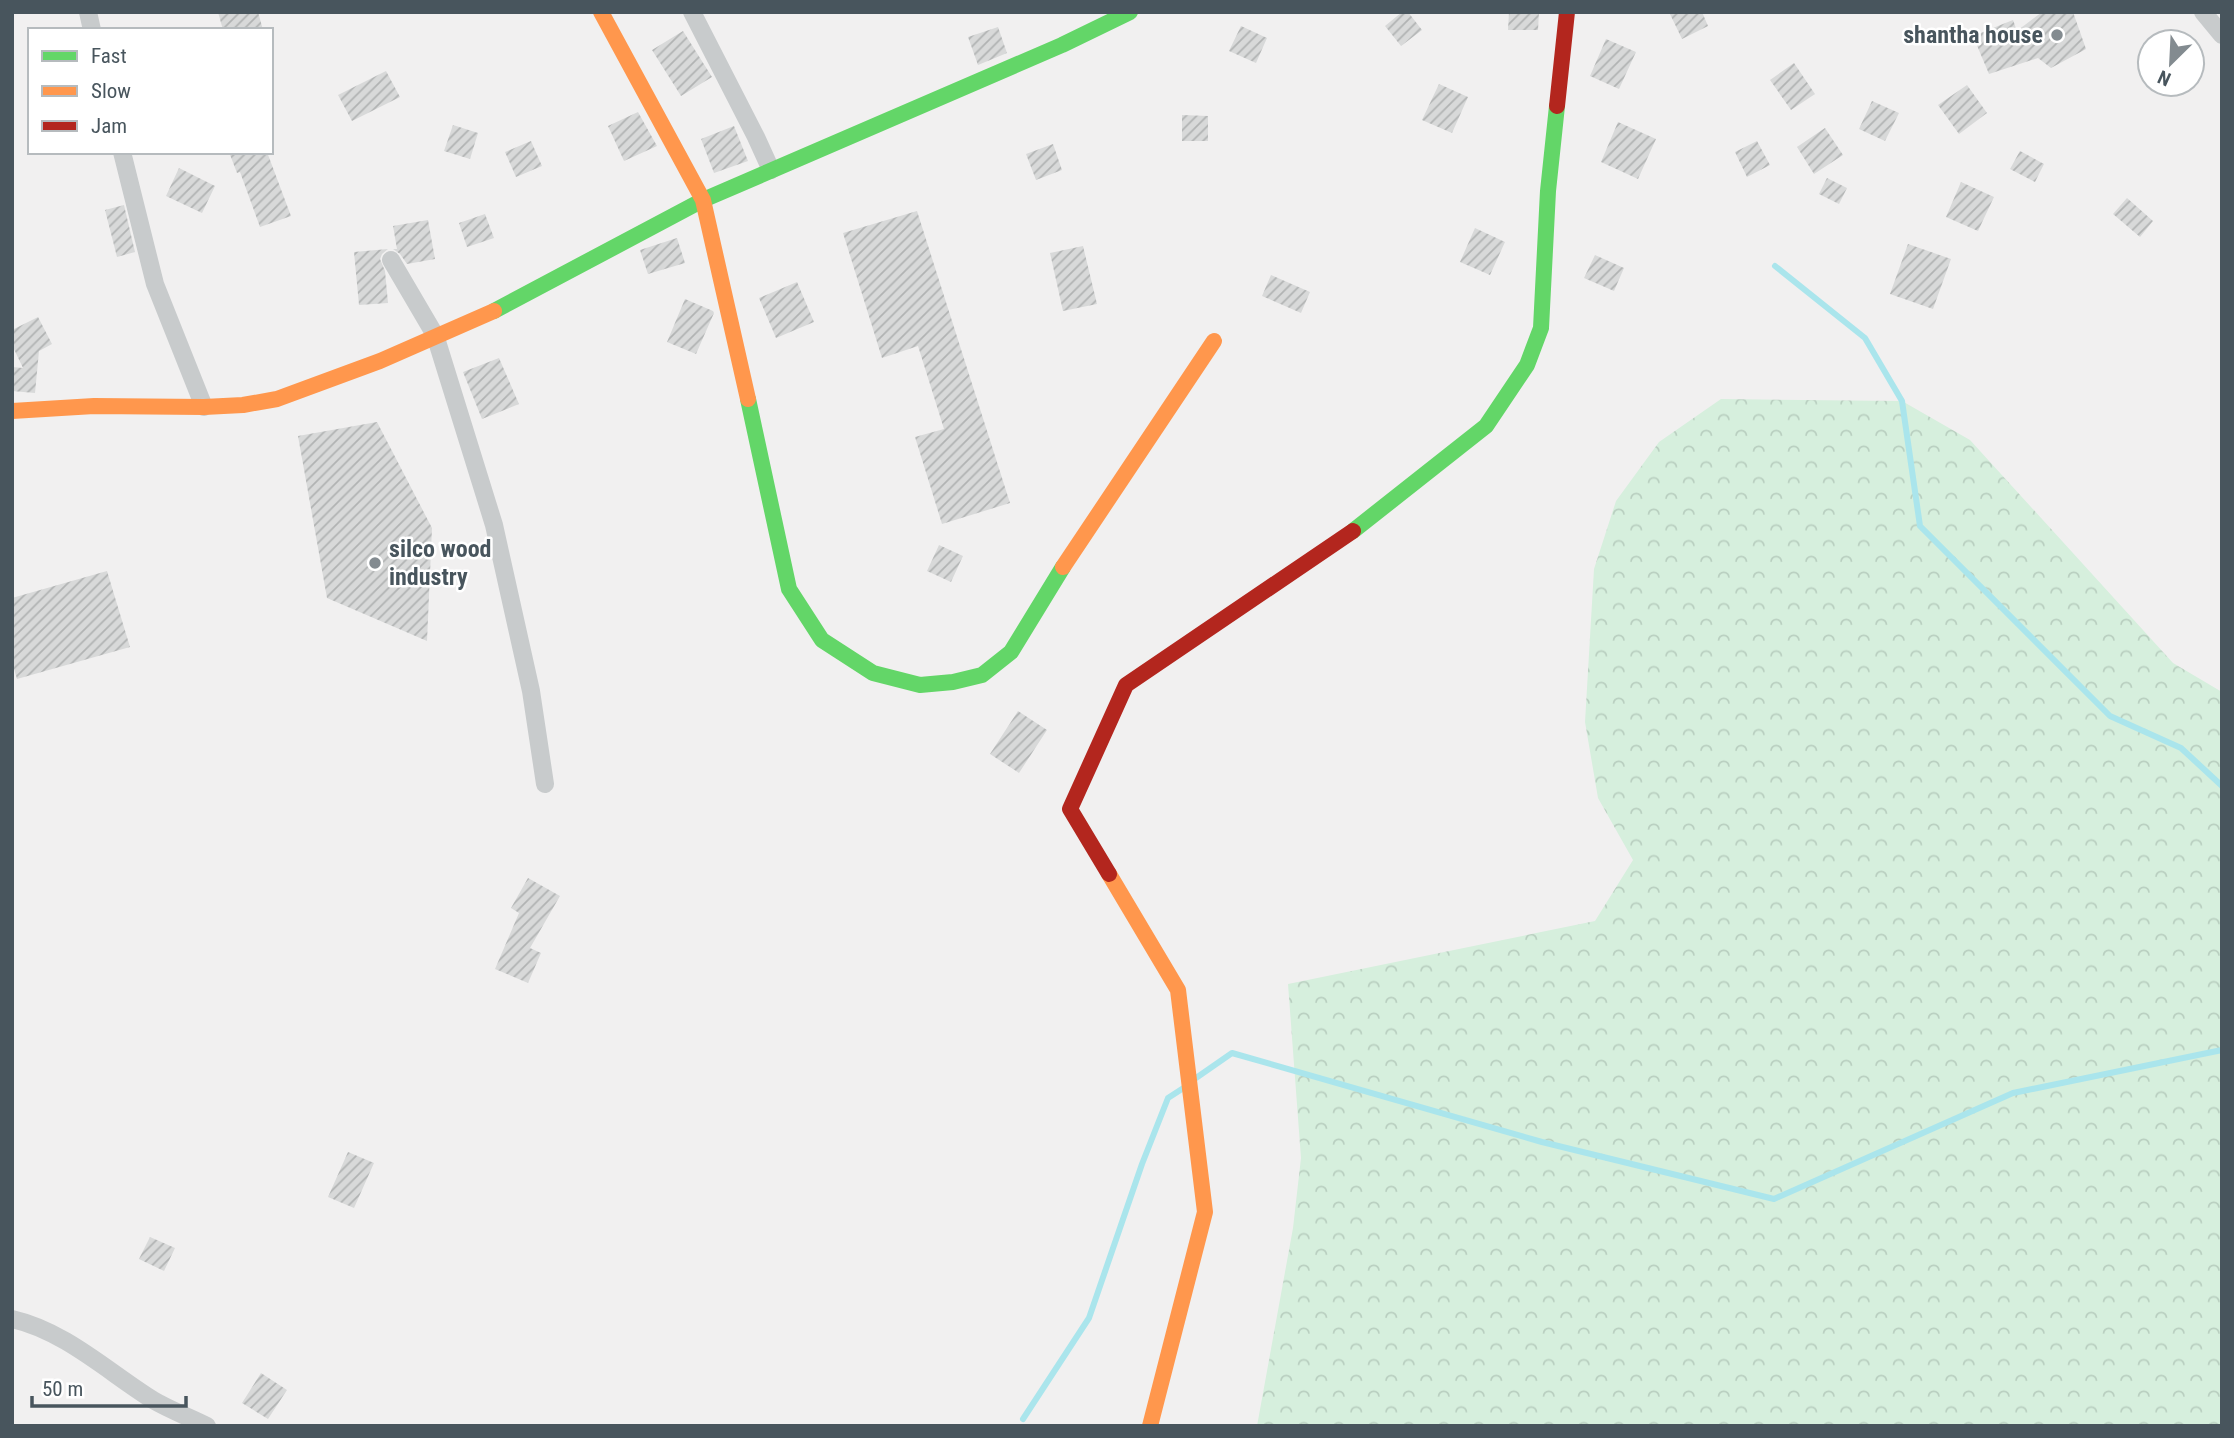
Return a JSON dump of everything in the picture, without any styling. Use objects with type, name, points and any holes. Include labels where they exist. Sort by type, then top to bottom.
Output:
[{"type":"street","points":[[601,12],[703,200],[775,515],[789,589],[822,640],[873,673],[920,685],[953,682],[982,675],[1011,652],[1054,581],[1214,341]]},
{"type":"street","points":[[692,12],[771,170]]},
{"type":"street","points":[[12,411],[94,406],[204,407],[243,405],[277,399],[380,361],[509,304],[703,200],[1062,45],[1130,12]]},
{"type":"street","points":[[1150,1426],[1205,1212],[1178,989],[1070,808],[1126,685],[1337,544],[1486,426],[1527,365],[1541,328],[1548,191],[1567,12]]},
{"type":"street","points":[[2203,12],[2222,35]]},
{"type":"street","points":[[122,154],[155,284],[204,407]]},
{"type":"street","points":[[391,260],[435,335],[494,525],[531,691],[545,784]]},
{"type":"street","points":[[12,1319],[30,1323],[89,1356],[154,1401],[206,1426]]},
{"type":"green space","points":[[1721,399],[1902,401],[1970,440],[2173,663],[2222,692],[2222,1426],[1257,1426],[1293,1228],[1301,1158],[1288,984],[1595,921],[1633,860],[1598,798],[1585,722],[1594,569],[1616,501],[1659,442]]},
{"type":"building","points":[[218,12],[258,12],[262,28],[222,28]]},
{"type":"building","points":[[1402,12],[1408,12],[1422,30],[1401,46],[1385,26]]},
{"type":"building","points":[[1509,12],[1539,12],[1538,30],[1508,30]]},
{"type":"building","points":[[1669,12],[1702,12],[1708,26],[1682,39]]},
{"type":"building","points":[[2042,12],[2073,12],[2086,49],[2051,68],[2038,58],[1989,74],[1973,36],[2013,20],[2017,31]]},
{"type":"building","points":[[1241,26],[1267,38],[1256,63],[1229,51]]},
{"type":"building","points":[[998,27],[1007,53],[978,65],[968,37]]},
{"type":"building","points":[[683,31],[712,77],[681,96],[652,50]]},
{"type":"building","points":[[1606,39],[1636,52],[1619,89],[1590,76]]},
{"type":"building","points":[[1794,63],[1815,94],[1791,110],[1770,80]]},
{"type":"building","points":[[386,71],[400,97],[352,121],[338,95]]},
{"type":"building","points":[[1439,84],[1468,97],[1452,133],[1422,120]]},
{"type":"building","points":[[1967,85],[1987,113],[1959,134],[1938,105]]},
{"type":"building","points":[[1872,101],[1899,113],[1885,141],[1859,129]]},
{"type":"building","points":[[638,112],[657,146],[624,161],[608,126]]},
{"type":"building","points":[[1182,115],[1208,116],[1208,141],[1182,141]]},
{"type":"building","points":[[1618,122],[1656,139],[1638,179],[1601,162]]},
{"type":"building","points":[[453,125],[478,133],[470,159],[444,151]]},
{"type":"building","points":[[734,126],[748,161],[714,173],[701,139]]},
{"type":"building","points":[[1825,128],[1843,155],[1814,174],[1797,147]]},
{"type":"building","points":[[531,141],[542,166],[516,177],[505,152]]},
{"type":"building","points":[[1757,141],[1770,165],[1747,177],[1735,152]]},
{"type":"building","points":[[1053,144],[1062,170],[1036,180],[1026,154]]},
{"type":"building","points":[[2020,151],[2044,164],[2035,182],[2010,169]]},
{"type":"building","points":[[230,154],[268,154],[291,216],[260,227],[240,172],[237,173]]},
{"type":"building","points":[[179,168],[215,186],[202,213],[166,196]]},
{"type":"building","points":[[1827,178],[1847,188],[1839,204],[1819,194]]},
{"type":"building","points":[[1961,182],[1994,197],[1978,231],[1946,217]]},
{"type":"building","points":[[2127,198],[2153,221],[2140,237],[2113,214]]},
{"type":"building","points":[[124,205],[135,252],[117,257],[105,210]]},
{"type":"building","points":[[917,211],[1010,503],[942,524],[915,437],[944,429],[918,346],[882,358],[843,233]]},
{"type":"building","points":[[485,214],[494,238],[467,247],[459,223]]},
{"type":"building","points":[[428,220],[435,259],[407,264],[393,249],[397,249],[393,226]]},
{"type":"building","points":[[1475,228],[1505,242],[1490,275],[1460,262]]},
{"type":"building","points":[[677,238],[685,263],[648,274],[640,250]]},
{"type":"building","points":[[1908,244],[1951,259],[1933,309],[1890,294]]},
{"type":"building","points":[[1083,246],[1097,304],[1063,311],[1050,253]]},
{"type":"building","points":[[388,249],[380,259],[385,271],[388,303],[359,305],[354,252]]},
{"type":"building","points":[[1595,255],[1624,268],[1614,291],[1584,278]]},
{"type":"building","points":[[1271,275],[1310,292],[1301,313],[1262,296]]},
{"type":"building","points":[[797,282],[814,322],[776,338],[759,298]]},
{"type":"building","points":[[685,299],[714,313],[696,354],[667,342]]},
{"type":"building","points":[[38,317],[52,344],[39,351],[35,393],[12,391],[12,367],[23,368],[12,345],[12,330]]},
{"type":"building","points":[[499,358],[519,404],[482,419],[463,372]]},
{"type":"building","name":"silco wood industry","points":[[377,422],[432,528],[427,641],[327,598],[298,436]]},
{"type":"building","points":[[939,545],[963,556],[951,582],[927,571]]},
{"type":"building","points":[[107,571],[130,647],[17,679],[12,662],[12,598]]},
{"type":"building","points":[[1018,711],[1047,730],[1019,773],[990,754]]},
{"type":"building","points":[[528,878],[560,896],[530,948],[541,953],[528,983],[495,969],[519,913],[511,908]]},
{"type":"building","points":[[348,1152],[374,1163],[354,1208],[328,1197]]},
{"type":"building","points":[[150,1237],[175,1248],[164,1271],[139,1259]]},
{"type":"building","points":[[261,1373],[287,1390],[268,1419],[242,1403]]},
{"type":"waterway","points":[[1775,266],[1865,338],[1902,401],[1920,526],[2110,716],[2181,748],[2222,786]]},
{"type":"waterway","points":[[1196,1078],[1232,1053],[1542,1142],[1774,1199],[2013,1093],[2222,1050]]},
{"type":"waterway","points":[[1023,1419],[1089,1318],[1142,1164],[1168,1098],[1185,1087]]},
{"type":"traffic: fast","points":[[494,311],[703,200],[1062,45],[1130,12]]},
{"type":"traffic: fast","points":[[1353,531],[1486,426],[1527,365],[1541,328],[1548,191],[1557,106]]},
{"type":"traffic: fast","points":[[748,399],[789,589],[822,640],[873,673],[920,685],[953,682],[982,675],[1011,652],[1063,567]]},
{"type":"traffic: slow","points":[[601,12],[703,200],[748,399]]},
{"type":"traffic: slow","points":[[12,411],[94,406],[204,407],[243,405],[277,399],[380,361],[494,311]]},
{"type":"traffic: slow","points":[[1063,567],[1214,341]]},
{"type":"traffic: slow","points":[[1109,874],[1178,990],[1205,1212],[1150,1426]]},
{"type":"traffic: jam","points":[[1557,106],[1567,12]]},
{"type":"traffic: jam","points":[[1109,874],[1070,809],[1126,685],[1353,531]]},
{"type":"place","name":"shantha house","points":[[2057,35]]},
{"type":"place","name":"silco wood industry","points":[[375,563]]}]
